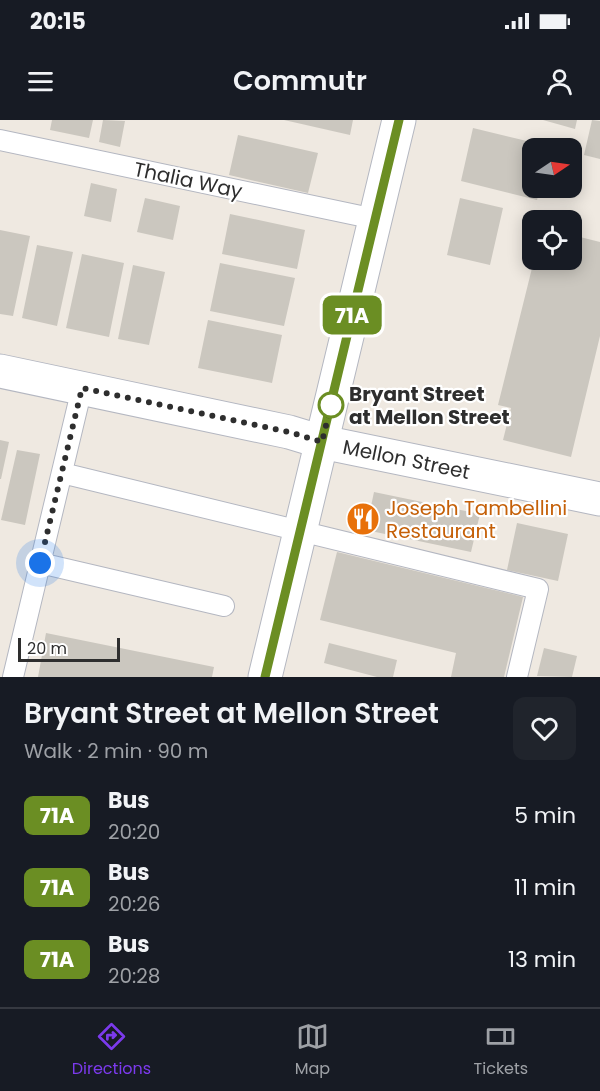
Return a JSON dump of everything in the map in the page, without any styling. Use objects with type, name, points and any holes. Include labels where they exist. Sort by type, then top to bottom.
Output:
[{"type":"street","points":[[265,677],[399,120]]},
{"type":"street","name":"Mellon Street","points":[[0,371],[600,500]]},
{"type":"lane","name":"Thalia Way","points":[[0,140],[375,219]]},
{"type":"lane","points":[[13,677],[82,388]]},
{"type":"lane","points":[[62,473],[538,589],[517,677]]},
{"type":"lane","points":[[40,563],[224,606]]},
{"type":"building","points":[[52,120],[93,120],[89,138],[50,130]]},
{"type":"building","points":[[103,120],[125,121],[120,147],[99,142]]},
{"type":"building","points":[[284,120],[353,120],[350,135]]},
{"type":"building","points":[[543,120],[577,120],[575,129]]},
{"type":"building","points":[[592,120],[600,121],[600,159],[584,155]]},
{"type":"building","points":[[473,128],[522,140],[522,196],[461,181]]},
{"type":"building","points":[[238,135],[318,153],[308,193],[229,175]]},
{"type":"building","points":[[91,183],[117,189],[111,222],[84,216]]},
{"type":"building","points":[[145,198],[180,206],[173,240],[137,232]]},
{"type":"building","points":[[460,198],[503,208],[490,265],[447,255]]},
{"type":"building","points":[[230,214],[305,230],[297,269],[222,254]]},
{"type":"building","points":[[0,230],[30,236],[13,316],[0,314]]},
{"type":"building","points":[[582,238],[600,242],[600,336],[571,457],[503,440],[511,408],[498,405],[532,270],[582,270]]},
{"type":"building","points":[[37,245],[73,252],[57,326],[22,318]]},
{"type":"building","points":[[82,254],[124,263],[109,337],[66,328]]},
{"type":"building","points":[[220,263],[295,278],[284,326],[210,311]]},
{"type":"building","points":[[133,265],[165,272],[149,345],[118,339]]},
{"type":"building","points":[[208,320],[282,335],[272,383],[198,368]]},
{"type":"building","points":[[0,440],[9,442],[1,479],[0,479]]},
{"type":"building","points":[[17,450],[40,454],[25,525],[1,520]]},
{"type":"building","points":[[374,492],[480,514],[471,552],[366,530]]},
{"type":"building","points":[[517,523],[568,534],[558,581],[507,570]]},
{"type":"building","points":[[337,552],[523,597],[504,677],[451,677],[456,653],[320,620]]},
{"type":"building","points":[[46,633],[214,667],[212,677],[38,677]]},
{"type":"building","points":[[329,643],[397,660],[393,677],[377,677],[324,663]]},
{"type":"building","points":[[544,648],[577,656],[572,677],[537,676]]},
{"type":"bus line","name":"71A","points":[[265,677],[399,120]]},
{"type":"place","name":"Bryant Street at Mellon Street","points":[[331,405]]},
{"type":"place","name":"Joseph Tambellini Restaurant","points":[[363,519]]},
{"type":"route","points":[[40,563],[82,388],[289,432],[322,442],[331,405]]}]
